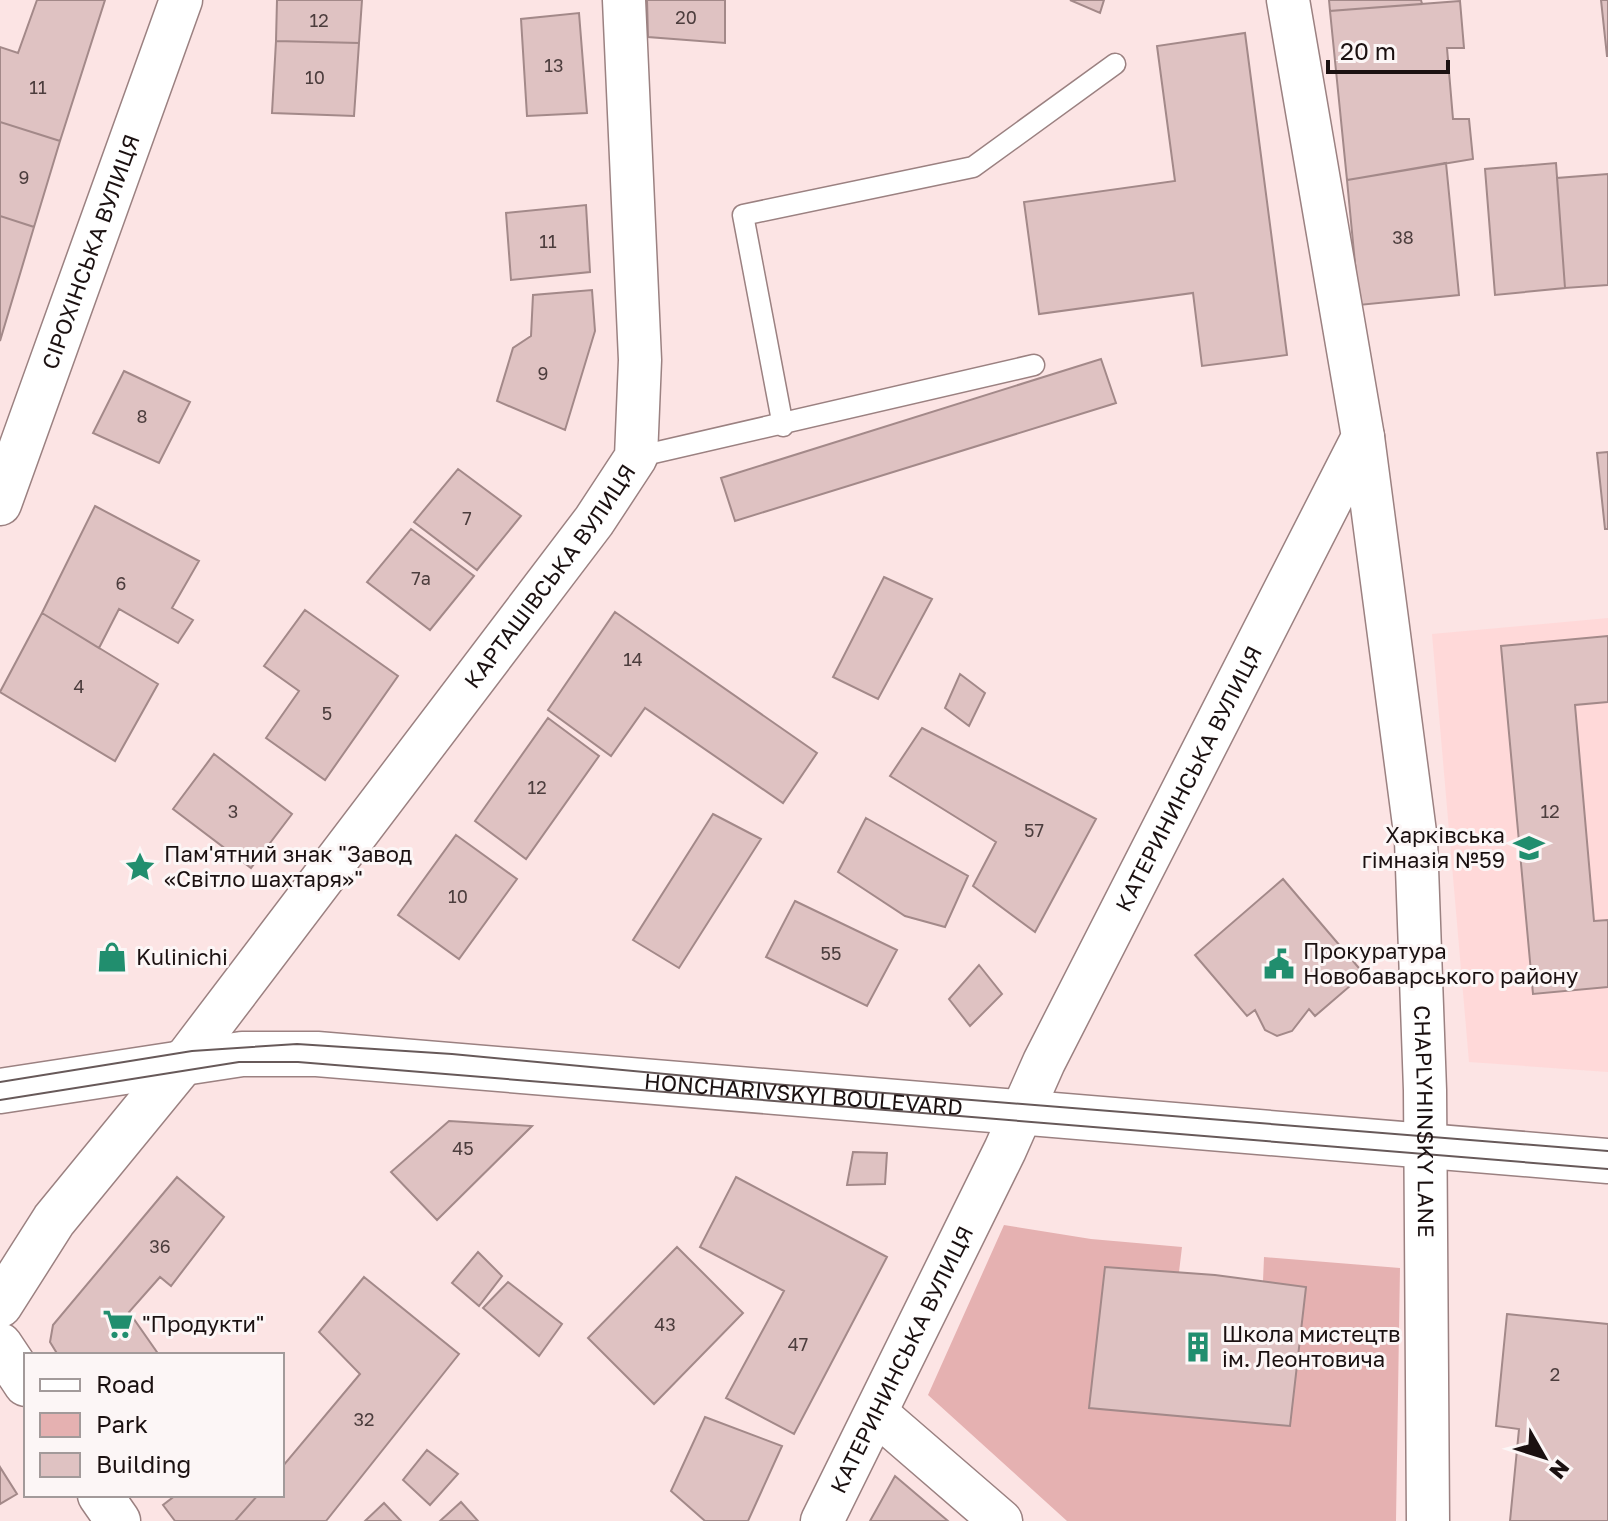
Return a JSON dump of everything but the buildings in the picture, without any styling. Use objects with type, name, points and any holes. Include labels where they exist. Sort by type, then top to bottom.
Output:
[{"type":"main road","name":"HONCHARIVSKYI BOULEVARD","points":[[0,1091],[185,1060],[242,1054],[317,1054],[1608,1161]]},
{"type":"main road","points":[[0,1305],[54,1220],[185,1060]]},
{"type":"main road","points":[[0,1345],[24,1381]]},
{"type":"main road","points":[[101,1497],[118,1521]]},
{"type":"street","name":"СІРОХІНСЬКА ВУЛИЦЯ","points":[[4,479],[181,0]]},
{"type":"street","name":"КАРТАШІВСЬКА ВУЛИЦЯ","points":[[185,1060],[594,521],[636,457],[640,360],[624,0]]},
{"type":"street","points":[[1288,0],[1363,437]]},
{"type":"street","name":"КАТЕРИНИНСЬКА ВУЛИЦЯ","points":[[822,1521],[1022,1113],[1044,1062],[1363,437]]},
{"type":"street","name":"CHAPLYHINSKY LANE","points":[[1363,437],[1416,840],[1425,1144],[1428,1521]]},
{"type":"street","points":[[876,1413],[1001,1521]]},
{"type":"lane","points":[[783,426],[743,215],[973,167],[1115,64]]},
{"type":"lane","points":[[636,457],[783,426],[1034,365]]},
{"type":"shaded area","name":"Харківська гімназія №59","points":[[1608,618],[1608,1072],[1469,1062],[1432,634]]},
{"type":"green space","points":[[1004,1225],[1091,1239],[1182,1247],[1179,1272],[1105,1268],[1089,1408],[1290,1426],[1306,1287],[1263,1281],[1264,1257],[1400,1268],[1396,1521],[1067,1521],[928,1395]]},
{"type":"tram line","points":[[0,1082],[192,1051],[297,1044],[452,1054],[773,1084],[1608,1151]]},
{"type":"tram line","points":[[0,1100],[239,1062],[298,1062],[1608,1169]]},
{"type":"place","name":"Харківська гімназія №59","points":[[1529,848]]},
{"type":"place","name":"Пам'ятний знак \"Завод «Світло шахтаря»\"","points":[[140,867]]},
{"type":"place","name":"Kulinichi","points":[[112,957]]},
{"type":"place","name":"Прокуратура Новобаварського району","points":[[1279,964]]},
{"type":"place","name":"\"Продукти\"","points":[[118,1324]]},
{"type":"place","name":"Школа мистецтв ім. Леонтовича","points":[[1198,1347]]}]
